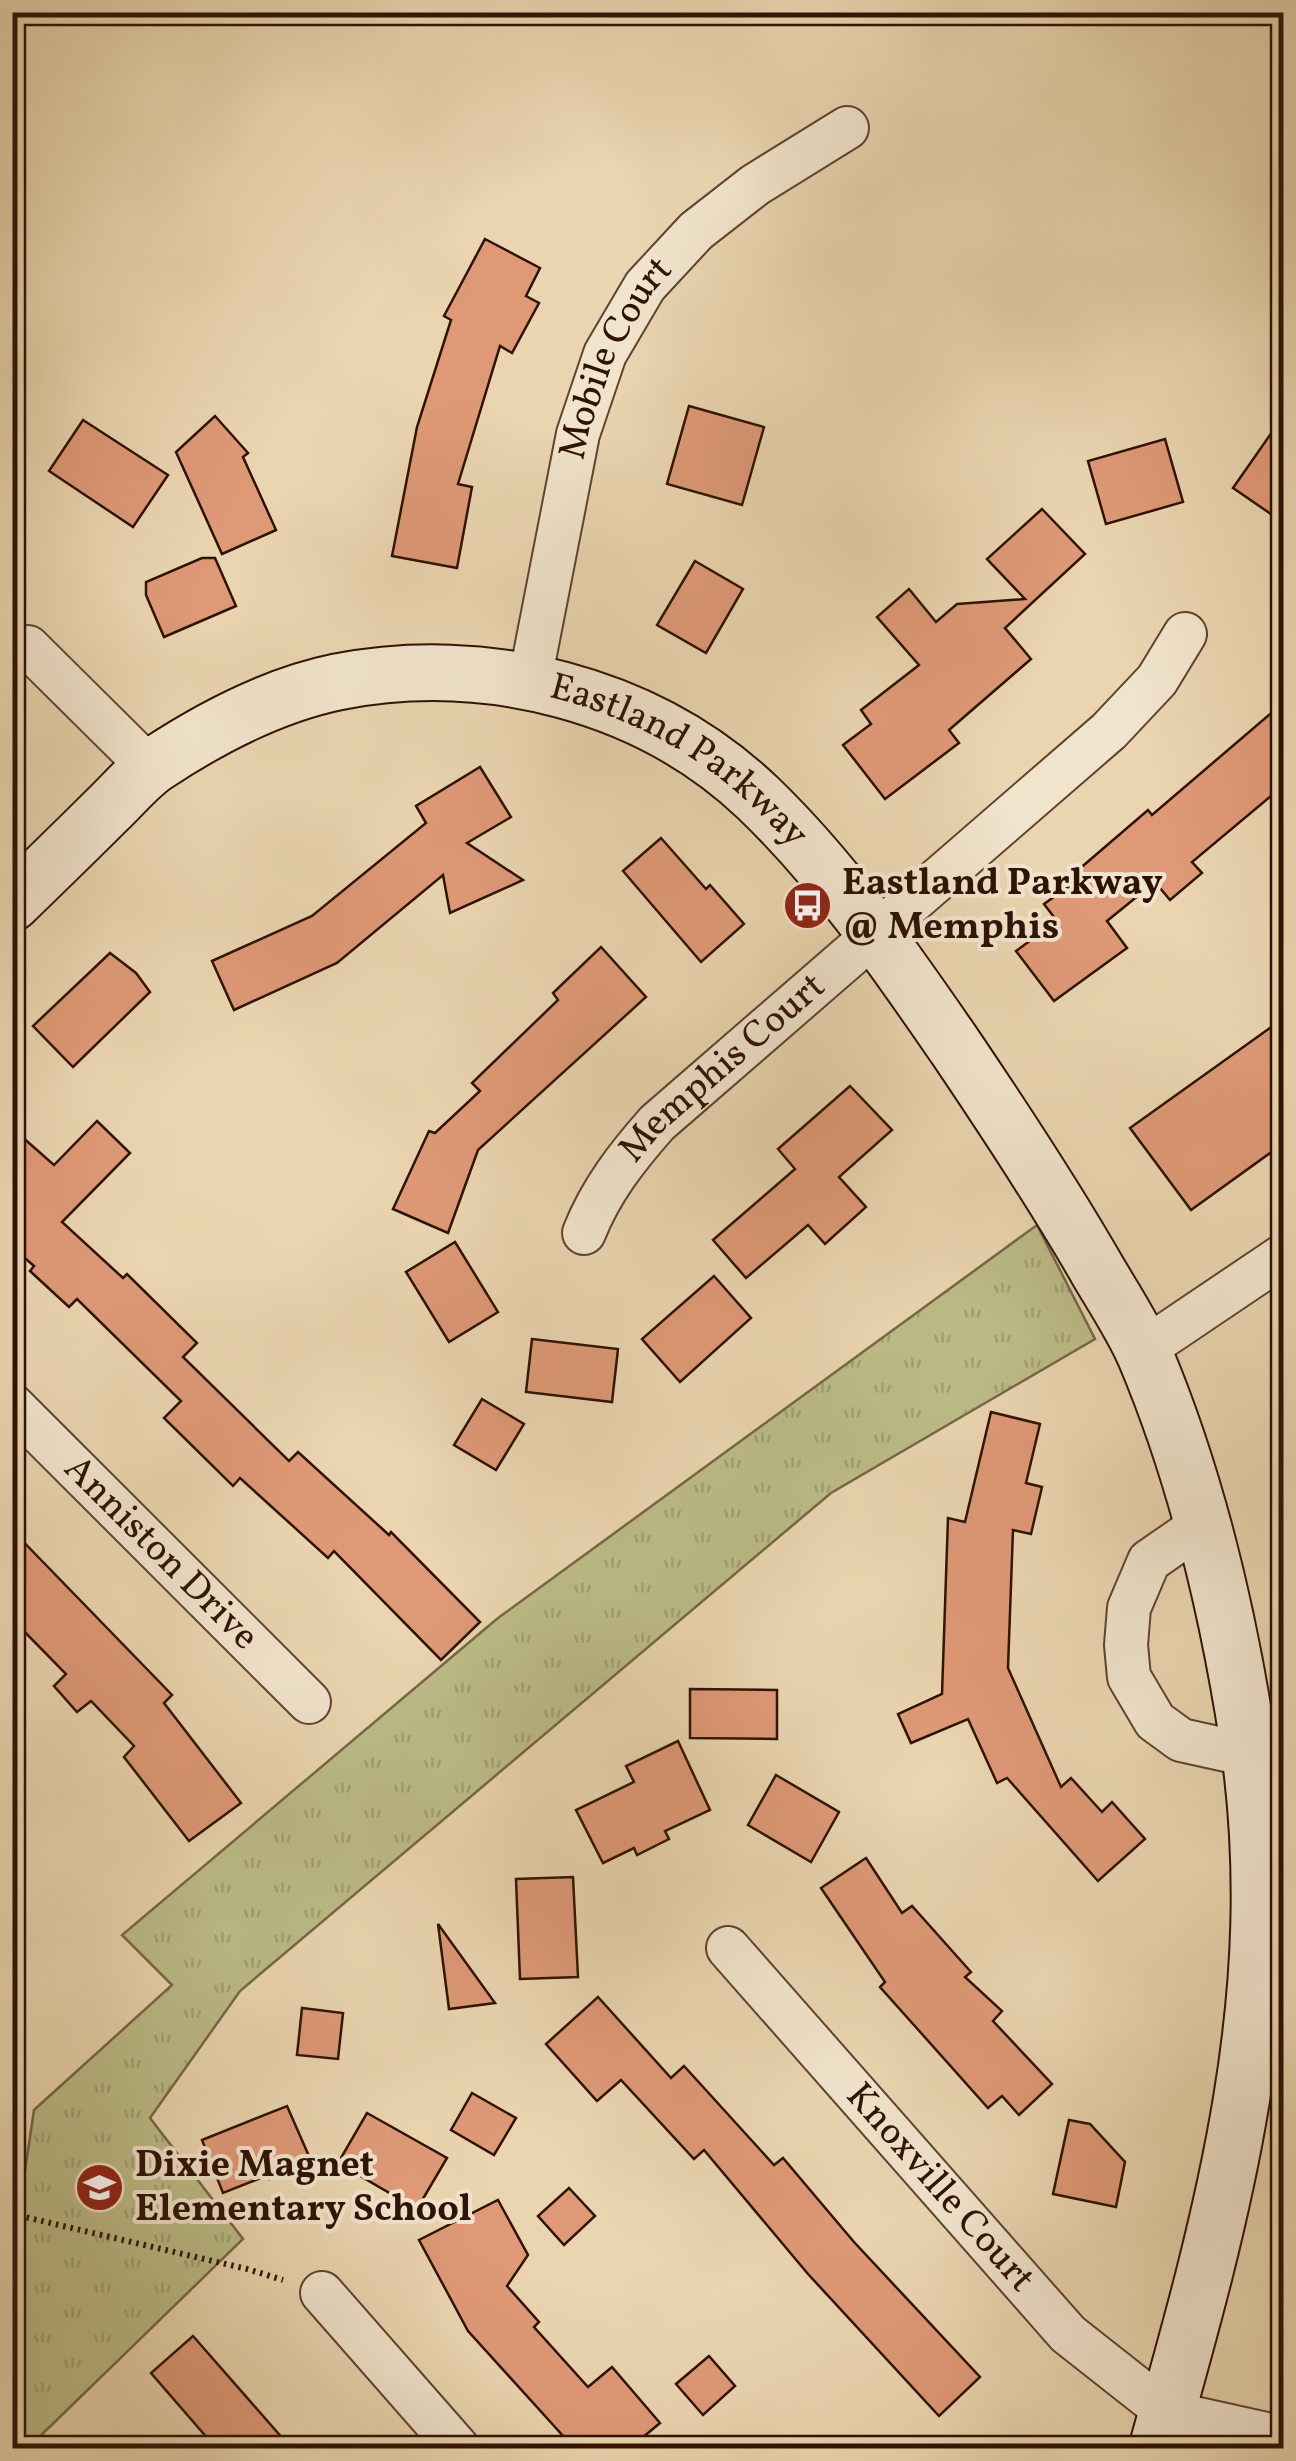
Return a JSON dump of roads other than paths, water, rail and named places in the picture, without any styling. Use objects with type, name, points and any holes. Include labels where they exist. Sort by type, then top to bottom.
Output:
[{"type":"street","name":"Mobile Court","points":[[530,680],[578,434],[605,354],[646,286],[696,231],[755,185],[847,128]]},
{"type":"street","name":"Memphis Court","points":[[584,1233],[595,1205],[620,1164],[657,1123],[1109,731],[1157,680],[1186,634]]},
{"type":"street","points":[[28,647],[150,768]]},
{"type":"street","name":"Eastland Parkway","points":[[12,904],[150,768],[268,704],[331,683],[388,674],[451,673],[530,680],[592,698],[646,720],[701,752],[755,795],[878,934],[1014,1132],[1143,1350],[1184,1467],[1218,1587],[1249,1756],[1270,1819],[1244,2100],[1212,2251],[1162,2430]]},
{"type":"street","points":[[1143,1350],[1284,1255]]},
{"type":"street","name":"Anniston Drive","points":[[12,1405],[309,1702]]},
{"type":"street","points":[[1200,1525],[1149,1561],[1129,1608],[1129,1677],[1155,1720],[1181,1740],[1249,1756]]},
{"type":"street","name":"Knoxville Court","points":[[728,1948],[1068,2334],[1162,2430]]},
{"type":"street","points":[[322,2293],[458,2448]]},
{"type":"street","points":[[1162,2430],[1284,2438]]},
{"type":"place","name":"Eastland Parkway @ Memphis","points":[[807,906]]},
{"type":"place","name":"Dixie Magnet Elementary School","points":[[100,2188]]}]
